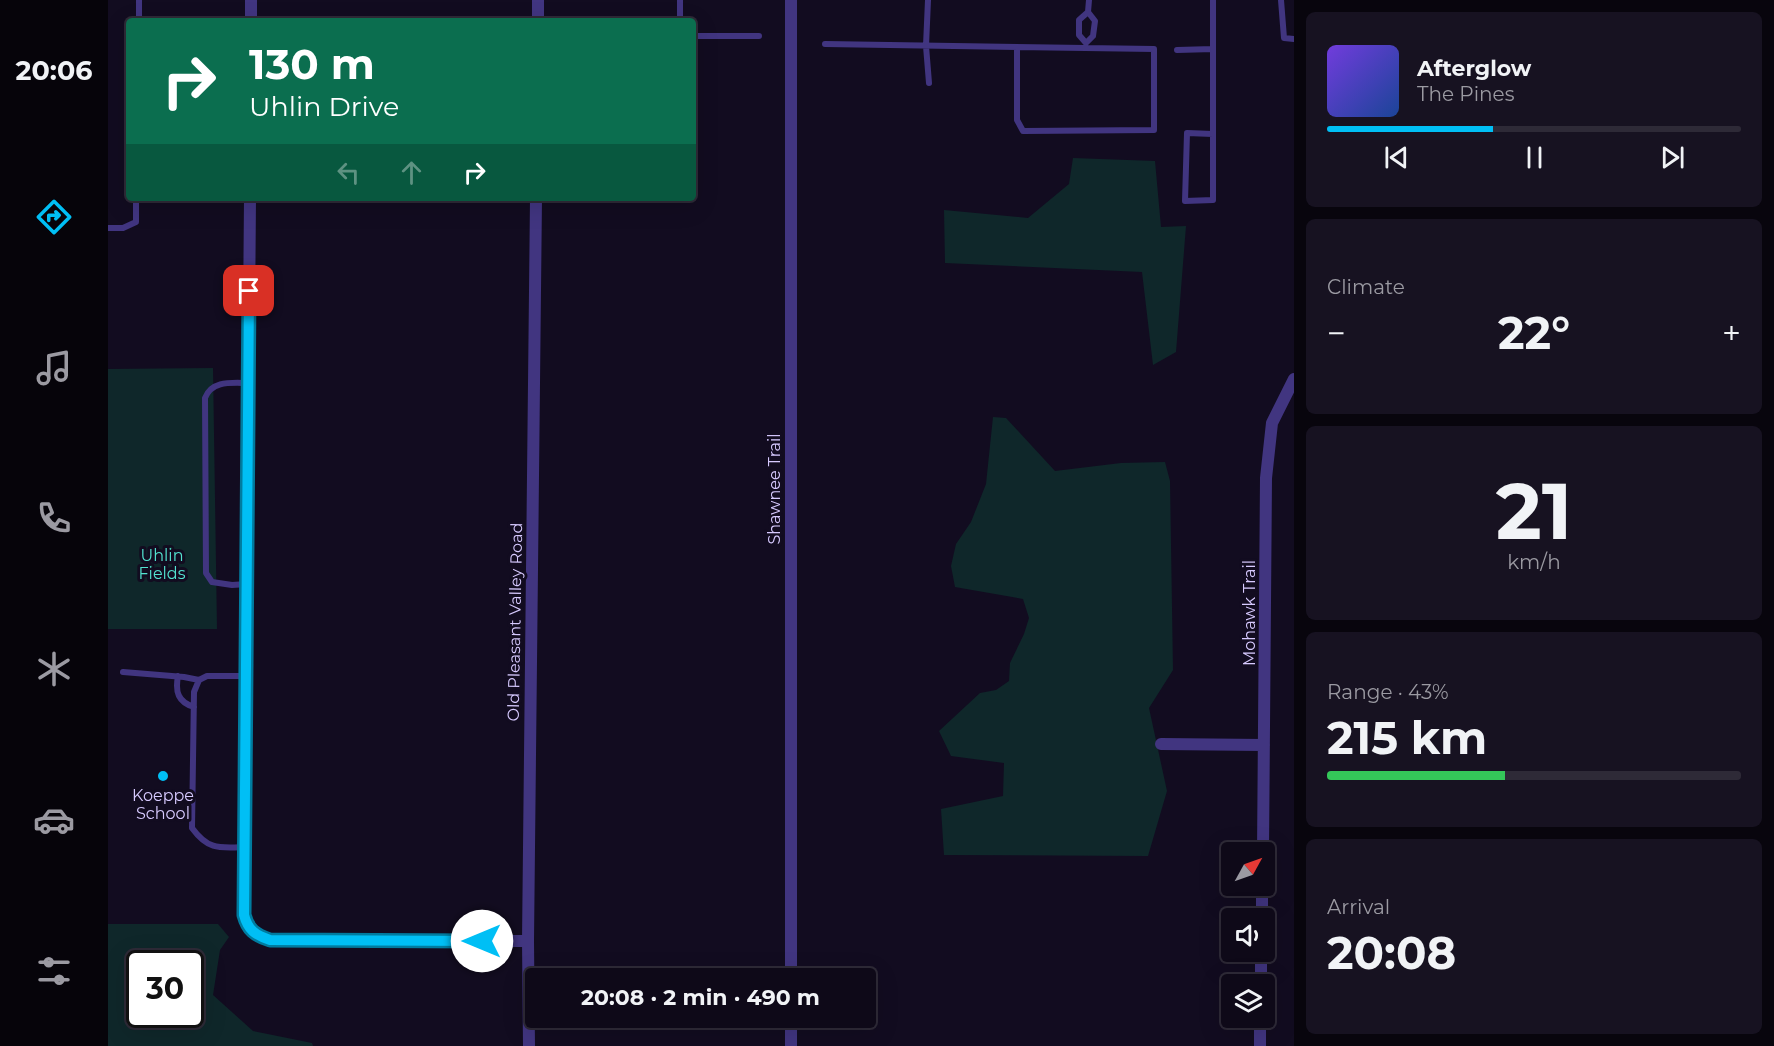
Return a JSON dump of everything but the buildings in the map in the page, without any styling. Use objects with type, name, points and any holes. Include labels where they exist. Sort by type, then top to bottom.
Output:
[{"type":"street","points":[[251,0],[251,18]]},
{"type":"street","points":[[538,0],[538,18]]},
{"type":"street","name":"Shawnee Trail","points":[[791,0],[791,968]]},
{"type":"street","points":[[250,201],[244,847],[244,915],[248,927],[257,935],[270,940],[528,941]]},
{"type":"street","name":"Old Pleasant Valley Road","points":[[529,1046],[528,941],[536,201]]},
{"type":"street","name":"Mohawk Trail","points":[[1263,842],[1266,478],[1272,423],[1294,379]]},
{"type":"street","points":[[1161,744],[1264,745]]},
{"type":"street","points":[[791,1028],[791,1046]]},
{"type":"street","points":[[1260,1028],[1260,1046]]},
{"type":"lane","points":[[139,0],[139,18]]},
{"type":"lane","points":[[680,0],[680,18]]},
{"type":"lane","points":[[928,0],[926,46],[928,83]]},
{"type":"lane","points":[[1086,46],[1093,36],[1095,21],[1088,12],[1089,0]]},
{"type":"lane","points":[[1213,0],[1213,49],[1213,134],[1213,200],[1185,201],[1187,133],[1213,134]]},
{"type":"lane","points":[[1281,0],[1284,38],[1294,39]]},
{"type":"lane","points":[[1086,46],[1079,35],[1079,20],[1088,12]]},
{"type":"lane","points":[[696,36],[759,36]]},
{"type":"lane","points":[[825,44],[1017,48],[1086,46],[1154,49],[1154,130],[1023,132],[1017,120],[1017,48]]},
{"type":"lane","points":[[1177,50],[1213,49]]},
{"type":"lane","points":[[108,228],[123,228],[136,222],[136,201]]},
{"type":"lane","points":[[247,584],[232,585],[212,582],[206,573],[205,398],[208,391],[221,383],[248,383]]},
{"type":"lane","points":[[123,672],[199,680],[207,676],[246,676]]},
{"type":"lane","points":[[178,676],[177,693],[186,705],[194,707]]},
{"type":"lane","points":[[199,680],[194,692],[192,828],[205,843],[216,848],[244,847]]},
{"type":"green space","points":[[1073,158],[1155,161],[1161,227],[1186,226],[1176,352],[1153,365],[1142,272],[945,263],[944,210],[1028,218],[1069,184]]},
{"type":"green space","name":"Uhlin Fields","points":[[213,368],[217,629],[108,629],[108,369]]},
{"type":"green space","points":[[993,417],[1006,418],[1055,471],[1121,463],[1165,462],[1170,481],[1173,670],[1149,708],[1167,791],[1148,856],[944,855],[941,809],[1003,796],[1004,763],[951,756],[939,731],[980,693],[996,690],[1009,681],[1010,663],[1029,618],[1023,599],[955,587],[951,566],[956,544],[971,522],[986,484]]},
{"type":"green space","points":[[108,924],[218,924],[229,937],[220,950],[213,995],[253,1031],[312,1043],[313,1046],[108,1046]]},
{"type":"place","name":"Koeppe School","points":[[163,776]]},
{"type":"route","points":[[249,291],[244,915],[248,927],[257,935],[270,940],[482,941]]}]
